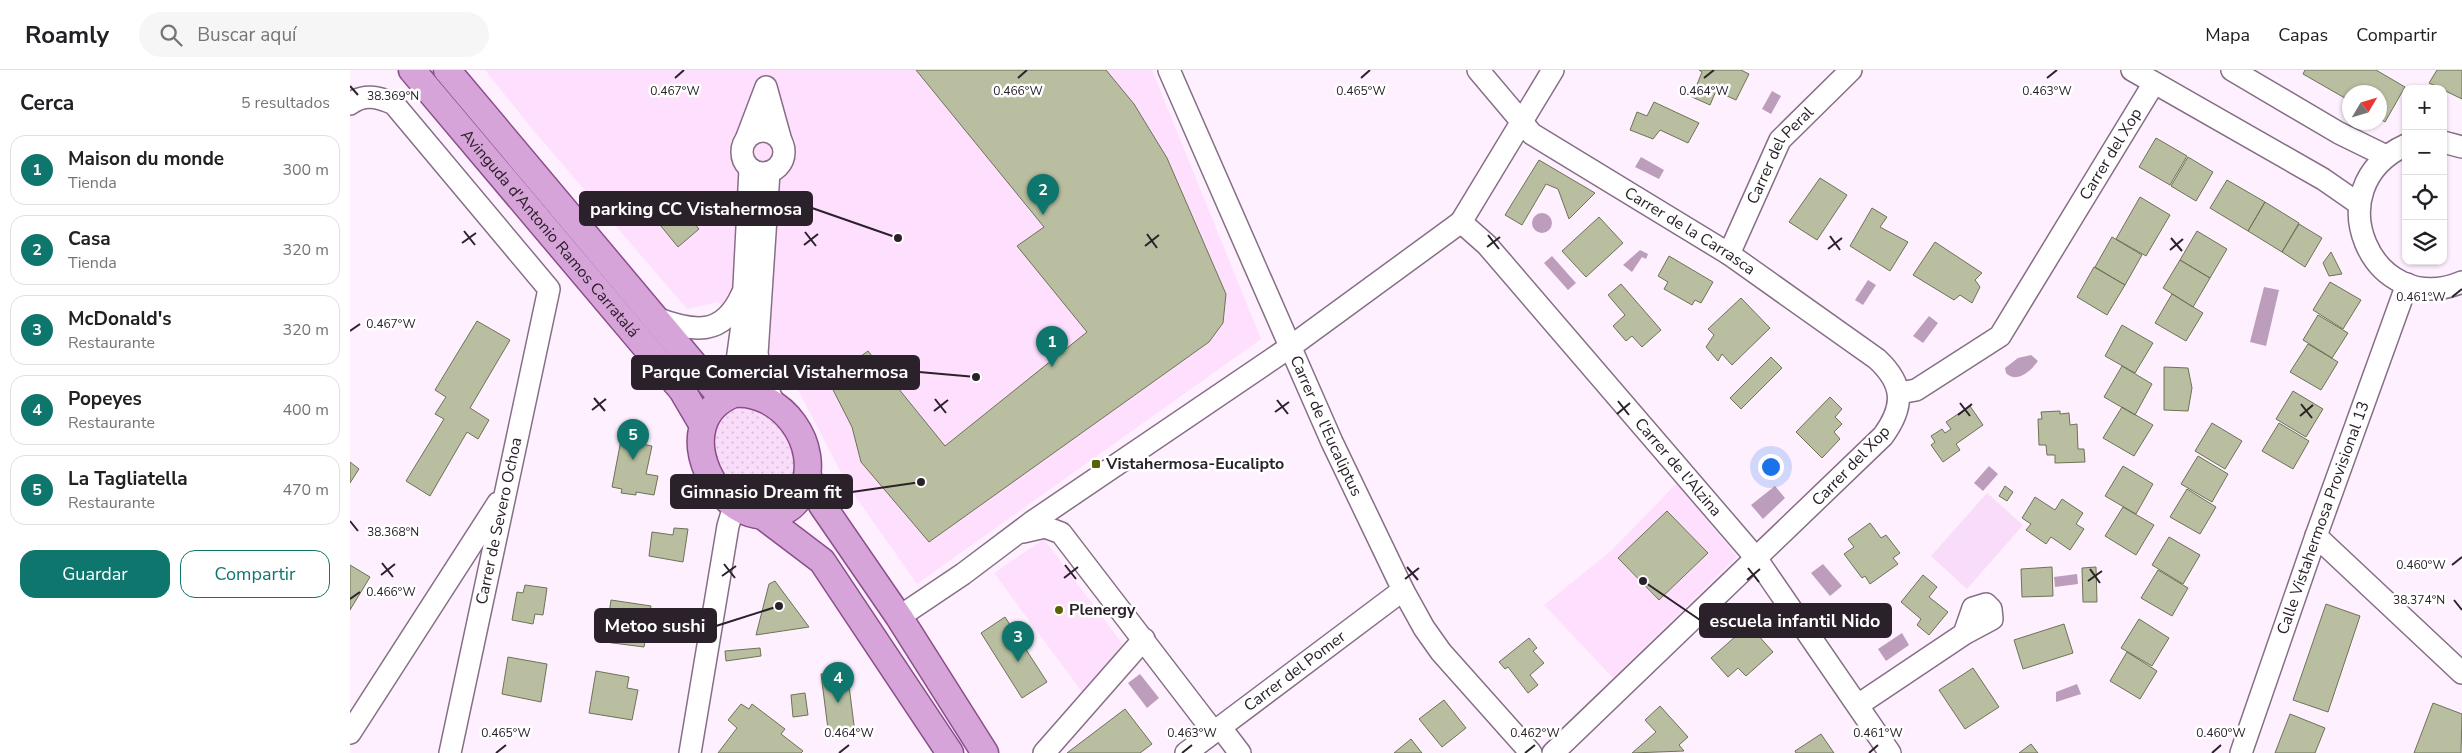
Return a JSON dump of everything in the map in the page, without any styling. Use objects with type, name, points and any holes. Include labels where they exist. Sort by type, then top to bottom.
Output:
[{"type":"main road","name":"Avinguda d'Antonio Ramos Carratalá","points":[[412,70],[682,390],[702,424]]},
{"type":"main road","name":"Avinguda d'Antonio Ramos Carratalá","points":[[447,70],[724,398]]},
{"type":"main road","points":[[950,753],[822,561],[764,517],[738,508],[718,490],[708,472],[702,453],[700,437],[702,424],[707,412],[724,398],[734,394],[752,394],[774,403],[788,416],[798,430],[804,446],[808,477],[822,505],[899,617],[984,753]]},
{"type":"main road","points":[[764,517],[785,511],[794,504],[800,496],[808,477]]},
{"type":"street","name":"Carrer de l'Eucaliptus","points":[[1169,70],[1332,442],[1403,590],[1424,628],[1441,652],[1531,753]]},
{"type":"street","name":"Carrer de la Carrasca","points":[[1478,70],[1532,134],[1729,254],[1877,359],[1890,371],[1897,382],[1899,393]]},
{"type":"street","points":[[899,617],[1020,533],[1032,522],[1290,347],[1460,222],[1554,70]]},
{"type":"street","name":"Carrer del Peral","points":[[1729,254],[1780,140],[1851,70]]},
{"type":"street","points":[[2132,70],[2323,179],[2359,204]]},
{"type":"street","points":[[2232,70],[2339,133],[2386,156]]},
{"type":"street","points":[[760,171],[742,158],[741,149],[747,137],[766,78]]},
{"type":"street","points":[[760,171],[782,162],[784,155],[766,78]]},
{"type":"street","name":"Carrer del Xop","points":[[1553,753],[1883,436],[1894,421],[1899,393],[1916,390],[2000,336],[2154,83]]},
{"type":"street","name":"Carrer de Severo Ochoa","points":[[350,104],[368,96],[381,98],[394,104],[549,289],[450,753]]},
{"type":"street","points":[[747,137],[754,132],[769,131],[781,141]]},
{"type":"street","points":[[2447,143],[2462,148]]},
{"type":"street","points":[[2402,147],[2386,156],[2368,178],[2359,204],[2359,224],[2364,244],[2375,261],[2389,275],[2407,284],[2428,289],[2450,287],[2462,282]]},
{"type":"street","points":[[724,398],[737,361],[744,289],[760,171]]},
{"type":"street","points":[[760,171],[757,354],[765,384],[774,403]]},
{"type":"street","name":"Carrer de l'Alzina","points":[[1460,222],[1486,245],[1756,558],[1890,753]]},
{"type":"street","name":"Calle Vistahermosa Provisional 13","points":[[2241,753],[2316,536],[2407,284]]},
{"type":"street","points":[[656,318],[681,327],[703,329],[720,323],[731,315],[744,289]]},
{"type":"street","points":[[350,733],[505,492]]},
{"type":"street","points":[[1061,533],[1060,516],[1062,509],[1073,495]]},
{"type":"street","points":[[690,753],[728,526],[731,516],[738,508]]},
{"type":"street","points":[[1020,533],[1046,527],[1061,533],[1213,731],[1224,732],[1240,753]]},
{"type":"street","points":[[2316,536],[2462,673]]},
{"type":"street","name":"Carrer del Pomer","points":[[1186,753],[1403,590]]},
{"type":"street","points":[[1858,705],[1964,634]]},
{"type":"street","points":[[1044,753],[1144,639]]},
{"type":"shaded area","points":[[485,70],[1152,70],[1261,339],[917,584],[848,486],[794,382],[718,302],[687,309],[533,130]]},
{"type":"shaded area","points":[[1772,91],[1781,96],[1771,114],[1762,109]]},
{"type":"shaded area","points":[[1641,157],[1664,170],[1659,179],[1635,167]]},
{"type":"shaded area","points":[[1542,213],[1549,216],[1552,223],[1549,230],[1542,233],[1535,230],[1532,223],[1535,216]]},
{"type":"shaded area","points":[[1640,250],[1648,254],[1646,259],[1642,257],[1632,272],[1623,265]]},
{"type":"shaded area","points":[[1552,256],[1576,283],[1568,290],[1544,263]]},
{"type":"shaded area","points":[[1868,280],[1876,285],[1863,305],[1855,300]]},
{"type":"shaded area","points":[[2264,287],[2279,290],[2266,346],[2250,342]]},
{"type":"shaded area","points":[[1929,316],[1938,323],[1923,343],[1913,336]]},
{"type":"shaded area","points":[[2031,355],[2038,361],[2028,372],[2019,377],[2010,376],[2006,373],[2005,368],[2018,358]]},
{"type":"shaded area","points":[[746,404],[778,421],[796,453],[794,486],[783,497],[768,503],[753,501],[739,492],[717,462],[713,444],[713,428],[721,414]]},
{"type":"shaded area","points":[[1989,466],[1998,474],[1983,491],[1974,483]]},
{"type":"shaded area","points":[[1677,483],[1737,557],[1613,678],[1544,605],[1611,551]]},
{"type":"shaded area","points":[[1775,486],[1785,498],[1763,519],[1751,505]]},
{"type":"shaded area","points":[[1987,493],[2023,525],[1967,589],[1931,556]]},
{"type":"shaded area","name":"Plenergy","points":[[1044,539],[1124,646],[1082,692],[994,573]]},
{"type":"shaded area","points":[[1823,564],[1842,586],[1830,596],[1811,573]]},
{"type":"shaded area","points":[[2077,574],[2078,584],[2055,587],[2054,577]]},
{"type":"shaded area","points":[[1902,633],[1909,645],[1886,661],[1878,649]]},
{"type":"shaded area","points":[[1140,674],[1159,698],[1147,708],[1128,683]]},
{"type":"shaded area","points":[[2077,684],[2081,694],[2056,702],[2056,692]]},
{"type":"building","points":[[916,70],[1106,70],[1134,104],[1167,158],[1226,294],[1223,323],[1209,342],[929,542],[861,462],[852,427],[828,380],[868,351],[945,446],[1087,332],[1017,246],[1044,227]]},
{"type":"building","points":[[1699,70],[1741,70],[1749,74],[1736,100],[1716,91],[1710,105],[1692,97],[1702,72]]},
{"type":"building","points":[[2305,70],[2376,70],[2402,85],[2402,92],[2387,118],[2387,85],[2342,85],[2342,96],[2303,74]]},
{"type":"building","points":[[2437,70],[2462,70],[2462,99],[2447,92],[2447,85],[2433,85],[2429,83]]},
{"type":"building","points":[[1654,102],[1699,123],[1688,143],[1660,130],[1653,139],[1630,130],[1637,112],[1647,116]]},
{"type":"building","points":[[2156,138],[2187,156],[2170,185],[2139,167]]},
{"type":"building","points":[[2188,157],[2213,172],[2196,201],[2171,186]]},
{"type":"building","points":[[1539,160],[1595,193],[1569,219],[1558,189],[1546,184],[1522,225],[1505,215]]},
{"type":"building","points":[[1820,178],[1847,195],[1817,240],[1789,222]]},
{"type":"building","points":[[2227,180],[2265,202],[2248,231],[2210,208]]},
{"type":"building","points":[[668,192],[699,229],[678,247],[647,209]]},
{"type":"building","points":[[2140,197],[2170,215],[2146,256],[2116,239]]},
{"type":"building","points":[[2265,202],[2299,223],[2282,252],[2248,231]]},
{"type":"building","points":[[1872,208],[1887,217],[1880,227],[1908,242],[1890,271],[1850,246]]},
{"type":"building","points":[[1599,217],[1623,243],[1586,277],[1562,251]]},
{"type":"building","points":[[2299,224],[2322,238],[2305,267],[2282,252]]},
{"type":"building","points":[[2197,231],[2227,249],[2210,278],[2180,260]]},
{"type":"building","points":[[2112,237],[2142,255],[2125,285],[2095,267]]},
{"type":"building","points":[[1935,242],[1982,273],[1975,280],[1980,287],[1972,303],[1960,295],[1954,300],[1913,275]]},
{"type":"building","points":[[2331,252],[2342,274],[2329,276],[2323,263]]},
{"type":"building","points":[[1669,256],[1713,282],[1701,303],[1695,300],[1692,305],[1664,289],[1668,282],[1658,276]]},
{"type":"building","points":[[2180,260],[2210,278],[2193,307],[2163,288]]},
{"type":"building","points":[[2094,267],[2125,285],[2107,315],[2077,297]]},
{"type":"building","points":[[2330,282],[2361,300],[2343,329],[2313,310]]},
{"type":"building","points":[[1621,284],[1661,330],[1642,347],[1632,336],[1626,341],[1613,326],[1625,315],[1608,295]]},
{"type":"building","points":[[2172,294],[2203,313],[2186,341],[2155,323]]},
{"type":"building","points":[[1741,298],[1770,328],[1732,365],[1722,354],[1718,361],[1706,347],[1714,335],[1708,329]]},
{"type":"building","points":[[2318,315],[2348,333],[2332,358],[2303,340]]},
{"type":"building","points":[[477,321],[510,340],[470,408],[489,420],[478,439],[467,432],[430,496],[406,481],[444,419],[435,414],[446,397],[435,390]]},
{"type":"building","points":[[2122,325],[2153,343],[2135,373],[2105,356]]},
{"type":"building","points":[[2308,344],[2338,362],[2321,390],[2290,372]]},
{"type":"building","points":[[1771,357],[1782,368],[1741,409],[1730,398]]},
{"type":"building","points":[[2122,366],[2152,384],[2135,415],[2104,397]]},
{"type":"building","points":[[2164,367],[2188,368],[2192,388],[2188,411],[2164,410]]},
{"type":"building","points":[[2293,391],[2323,409],[2306,437],[2276,419]]},
{"type":"building","points":[[1830,397],[1842,409],[1835,417],[1842,424],[1834,432],[1840,439],[1822,458],[1796,432]]},
{"type":"building","points":[[1970,406],[1983,425],[1956,444],[1960,450],[1943,462],[1931,445],[1935,442],[1931,436],[1942,429],[1945,433],[1951,429],[1946,422]]},
{"type":"building","points":[[2122,407],[2153,425],[2134,456],[2103,438]]},
{"type":"building","points":[[2060,411],[2060,414],[2069,413],[2070,425],[2077,424],[2078,449],[2084,449],[2085,462],[2055,463],[2055,455],[2047,455],[2046,445],[2039,445],[2038,419],[2042,419],[2041,412]]},
{"type":"building","points":[[2212,423],[2242,441],[2225,469],[2195,451]]},
{"type":"building","points":[[2279,423],[2309,441],[2293,469],[2262,451]]},
{"type":"building","points":[[621,440],[652,446],[646,474],[658,476],[654,495],[636,492],[636,495],[621,493],[622,489],[612,487]]},
{"type":"building","points":[[2198,456],[2228,474],[2212,502],[2181,484]]},
{"type":"building","points":[[350,462],[359,469],[350,483]]},
{"type":"building","points":[[2123,466],[2153,484],[2136,514],[2105,496]]},
{"type":"building","points":[[2005,486],[2013,492],[2007,501],[1999,496]]},
{"type":"building","points":[[2187,489],[2216,507],[2200,534],[2170,517]]},
{"type":"building","points":[[2035,497],[2055,510],[2062,499],[2083,513],[2076,524],[2084,529],[2070,550],[2051,537],[2046,544],[2026,530],[2031,524],[2022,518]]},
{"type":"building","points":[[2123,507],[2154,525],[2136,555],[2105,536]]},
{"type":"building","points":[[1667,511],[1708,553],[1659,600],[1618,558]]},
{"type":"building","points":[[1870,523],[1881,538],[1886,535],[1900,553],[1893,558],[1898,564],[1870,584],[1865,576],[1862,578],[1844,554],[1854,547],[1848,539]]},
{"type":"building","points":[[674,528],[688,529],[683,562],[649,556],[652,532],[673,535]]},
{"type":"building","points":[[2169,537],[2200,555],[2183,584],[2152,565]]},
{"type":"building","points":[[350,565],[370,577],[350,610]]},
{"type":"building","points":[[2052,567],[2053,596],[2022,597],[2021,569]]},
{"type":"building","points":[[2096,567],[2097,602],[2083,602],[2082,568]]},
{"type":"building","points":[[2158,570],[2188,588],[2172,616],[2141,598]]},
{"type":"building","points":[[1923,575],[1937,587],[1929,597],[1948,612],[1929,635],[1917,625],[1921,619],[1901,602]]},
{"type":"building","points":[[775,581],[809,627],[756,635],[769,584]]},
{"type":"building","points":[[525,585],[547,588],[543,615],[535,614],[533,624],[512,620],[517,592],[523,593]]},
{"type":"building","points":[[611,600],[651,606],[644,647],[605,642]]},
{"type":"building","points":[[2326,604],[2360,616],[2328,712],[2293,700]]},
{"type":"building","points":[[1005,617],[1047,682],[1022,698],[981,633]]},
{"type":"building","points":[[2139,619],[2169,638],[2152,666],[2121,648]]},
{"type":"building","points":[[2064,624],[2073,653],[2023,669],[2014,640]]},
{"type":"building","points":[[1744,629],[1751,637],[1756,633],[1773,652],[1746,676],[1738,668],[1728,677],[1711,658]]},
{"type":"building","points":[[1529,638],[1537,648],[1533,651],[1544,663],[1530,675],[1538,685],[1528,693],[1508,667],[1505,669],[1499,662]]},
{"type":"building","points":[[760,648],[761,656],[726,661],[725,651]]},
{"type":"building","points":[[2127,652],[2157,671],[2140,699],[2110,681]]},
{"type":"building","points":[[508,657],[547,664],[541,702],[502,694]]},
{"type":"building","points":[[1973,668],[1999,707],[1965,729],[1939,690]]},
{"type":"building","points":[[847,670],[855,733],[829,737],[821,674]]},
{"type":"building","points":[[596,671],[629,677],[627,688],[638,690],[632,720],[589,713]]},
{"type":"building","points":[[805,693],[808,715],[793,717],[791,695]]},
{"type":"building","points":[[1444,700],[1466,728],[1442,747],[1419,719]]},
{"type":"building","points":[[2433,703],[2462,714],[2461,753],[2414,753]]},
{"type":"building","points":[[741,704],[749,709],[752,704],[785,729],[781,734],[803,751],[801,753],[718,753],[737,728],[728,720]]},
{"type":"building","points":[[1660,706],[1688,737],[1679,745],[1684,751],[1632,753],[1656,732],[1645,720]]},
{"type":"building","points":[[1125,709],[1152,744],[1140,753],[1067,753]]},
{"type":"building","points":[[2290,714],[2325,728],[2315,753],[2275,753]]},
{"type":"building","points":[[1821,734],[1834,753],[1796,753],[1795,751]]},
{"type":"building","points":[[1411,739],[1422,753],[1394,753]]},
{"type":"building","points":[[2031,744],[2038,753],[2019,753]]},
{"type":"place","name":"Casa","points":[[1043,215]]},
{"type":"place","name":"parking CC Vistahermosa","points":[[898,238]]},
{"type":"place","name":"Maison du monde","points":[[1052,367]]},
{"type":"place","name":"Parque Comercial Vistahermosa","points":[[976,377]]},
{"type":"place","name":"La Tagliatella","points":[[633,460]]},
{"type":"place","name":"Vistahermosa-Eucalipto","points":[[1096,464]]},
{"type":"place","name":"Gimnasio Dream fit","points":[[921,482]]},
{"type":"place","name":"escuela infantil Nido","points":[[1643,581]]},
{"type":"place","name":"Metoo sushi","points":[[779,606]]},
{"type":"place","name":"Plenergy","points":[[1059,610]]},
{"type":"place","name":"McDonald's","points":[[1018,662]]},
{"type":"place","name":"Popeyes","points":[[838,703]]}]
